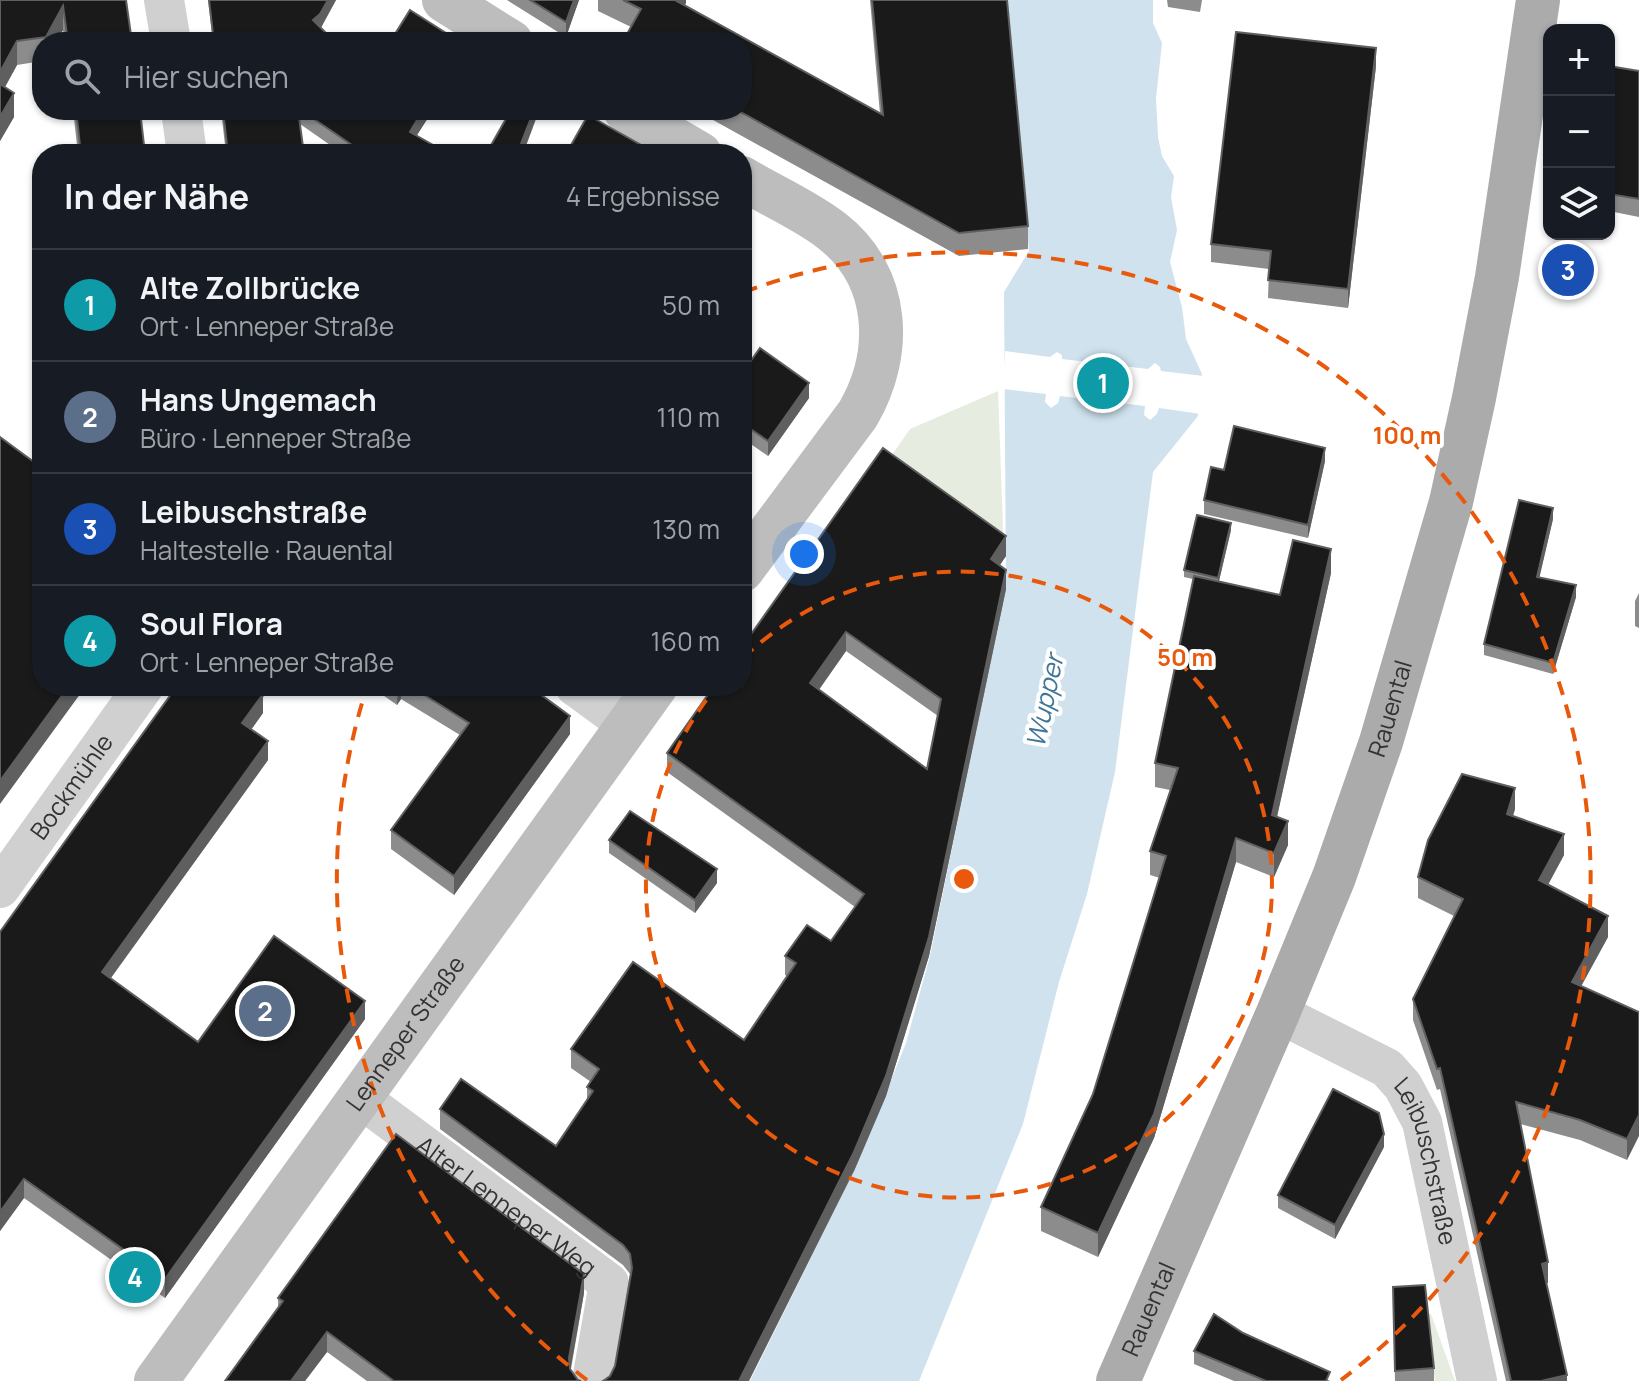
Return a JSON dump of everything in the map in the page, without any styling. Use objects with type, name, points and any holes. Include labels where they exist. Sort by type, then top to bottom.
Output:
[{"type":"main road","points":[[444,0],[495,32]]},
{"type":"main road","name":"Rauental","points":[[1118,1381],[1334,877],[1381,742],[1451,502],[1483,355],[1538,0]]},
{"type":"main road","points":[[642,120],[683,144]]},
{"type":"main road","points":[[752,184],[832,231],[846,245],[859,261],[879,301],[883,336],[878,371],[870,395],[752,557]]},
{"type":"main road","name":"Lenneper Straße","points":[[156,1381],[648,696]]},
{"type":"street","points":[[164,0],[169,32]]},
{"type":"street","points":[[182,120],[186,144]]},
{"type":"street","name":"Bockmühle","points":[[0,888],[137,696]]},
{"type":"street","points":[[589,696],[627,724]]},
{"type":"street","name":"Leibuschstraße","points":[[1278,1013],[1387,1068],[1403,1086],[1422,1122],[1477,1381]]},
{"type":"street","name":"Alter Lenneper Weg","points":[[360,1098],[609,1283],[592,1381]]},
{"type":"shaded area","points":[[998,391],[1004,555],[883,468],[910,429]]},
{"type":"shaded area","points":[[1427,1314],[1431,1314],[1455,1381],[1435,1381]]},
{"type":"water","name":"Wupper","points":[[1005,0],[1153,0],[1153,23],[1162,43],[1156,98],[1158,137],[1162,156],[1174,176],[1171,197],[1177,230],[1170,262],[1182,307],[1186,339],[1202,374],[1198,416],[1153,472],[1115,772],[1087,894],[1059,982],[1023,1124],[919,1381],[750,1381],[844,1191],[906,1043],[930,956],[1006,585],[1004,292],[1029,251]]},
{"type":"pier","points":[[1005,351],[1050,357],[1057,352],[1062,359],[1148,369],[1155,363],[1161,371],[1204,376],[1201,414],[1159,408],[1150,420],[1144,415],[1145,406],[1060,396],[1058,403],[1051,408],[1045,402],[1046,394],[1003,389]]},
{"type":"building","points":[[0,0],[126,0],[131,32],[67,32],[63,6],[49,32],[32,32],[32,39],[17,41],[0,72]]},
{"type":"building","points":[[209,0],[328,0],[313,20],[325,32],[213,32]]},
{"type":"building","points":[[530,0],[574,0],[566,22]]},
{"type":"building","points":[[623,0],[675,0],[733,32],[628,32],[641,9]]},
{"type":"building","points":[[872,0],[1007,0],[1028,226],[959,233],[752,118],[752,43],[883,115]]},
{"type":"building","points":[[410,10],[444,32],[396,32]]},
{"type":"building","points":[[1236,32],[1376,48],[1348,289],[1268,280],[1271,251],[1211,244]]},
{"type":"building","points":[[1615,67],[1639,71],[1639,199],[1615,195]]},
{"type":"building","points":[[0,84],[14,93],[0,117]]},
{"type":"building","points":[[77,120],[141,120],[144,144],[80,144]]},
{"type":"building","points":[[224,120],[299,120],[303,144],[227,144]]},
{"type":"building","points":[[316,120],[417,120],[410,132],[431,144],[350,144]]},
{"type":"building","points":[[505,120],[530,120],[521,144],[492,144]]},
{"type":"building","points":[[585,120],[597,120],[639,144],[572,144]]},
{"type":"building","points":[[760,348],[809,383],[768,441],[752,430],[752,359]]},
{"type":"building","points":[[1234,426],[1325,448],[1308,525],[1204,500],[1211,467],[1224,470]]},
{"type":"building","points":[[0,437],[32,461],[32,696],[62,696],[0,781]]},
{"type":"building","points":[[883,448],[1006,536],[991,559],[1006,570],[929,937],[886,1076],[854,1152],[739,1381],[603,1381],[615,1366],[632,1268],[630,1254],[623,1245],[440,1109],[461,1079],[556,1146],[593,1091],[587,1087],[599,1069],[571,1049],[633,962],[744,1040],[796,963],[785,956],[807,925],[831,941],[864,894],[667,753],[707,696],[752,696],[752,633]],"holes":[[[846,632],[941,699],[927,769],[810,683]]]},
{"type":"building","points":[[1519,500],[1553,508],[1537,577],[1576,585],[1553,663],[1484,644]]},
{"type":"building","points":[[1197,515],[1231,523],[1218,578],[1184,570]]},
{"type":"building","points":[[1293,540],[1331,549],[1272,815],[1288,821],[1274,853],[1236,838],[1154,1114],[1098,1233],[1041,1207],[1093,1094],[1166,856],[1150,851],[1178,768],[1155,763],[1194,576],[1280,595]]},
{"type":"building","points":[[170,696],[262,696],[242,723],[268,741],[102,972],[198,1042],[274,936],[365,1001],[165,1279],[24,1179],[0,1212],[0,932]]},
{"type":"building","points":[[426,696],[543,696],[570,716],[454,876],[391,830],[469,723]]},
{"type":"building","points":[[1462,774],[1515,788],[1507,814],[1564,834],[1539,880],[1608,916],[1572,982],[1639,1012],[1639,1115],[1627,1139],[1580,1120],[1516,1102],[1548,1262],[1542,1264],[1567,1375],[1541,1381],[1511,1381],[1440,1068],[1437,1069],[1413,999],[1463,899],[1418,877],[1428,840]]},
{"type":"building","points":[[630,811],[717,869],[695,900],[609,840]]},
{"type":"building","points":[[1333,1089],[1379,1113],[1384,1134],[1335,1225],[1278,1195]]},
{"type":"building","points":[[396,1134],[584,1274],[569,1358],[570,1369],[581,1381],[394,1381],[327,1332],[291,1381],[225,1381],[283,1301],[278,1298]]},
{"type":"building","points":[[1425,1285],[1434,1368],[1395,1371],[1393,1287]]},
{"type":"building","points":[[1214,1314],[1243,1333],[1330,1372],[1326,1381],[1266,1381],[1194,1351]]},
{"type":"place","name":"Leibuschstraße","points":[[1568,270]]},
{"type":"place","name":"Alte Zollbrücke","points":[[1103,383]]},
{"type":"place","name":"Hans Ungemach","points":[[265,1011]]},
{"type":"place","name":"Soul Flora","points":[[135,1277]]}]
